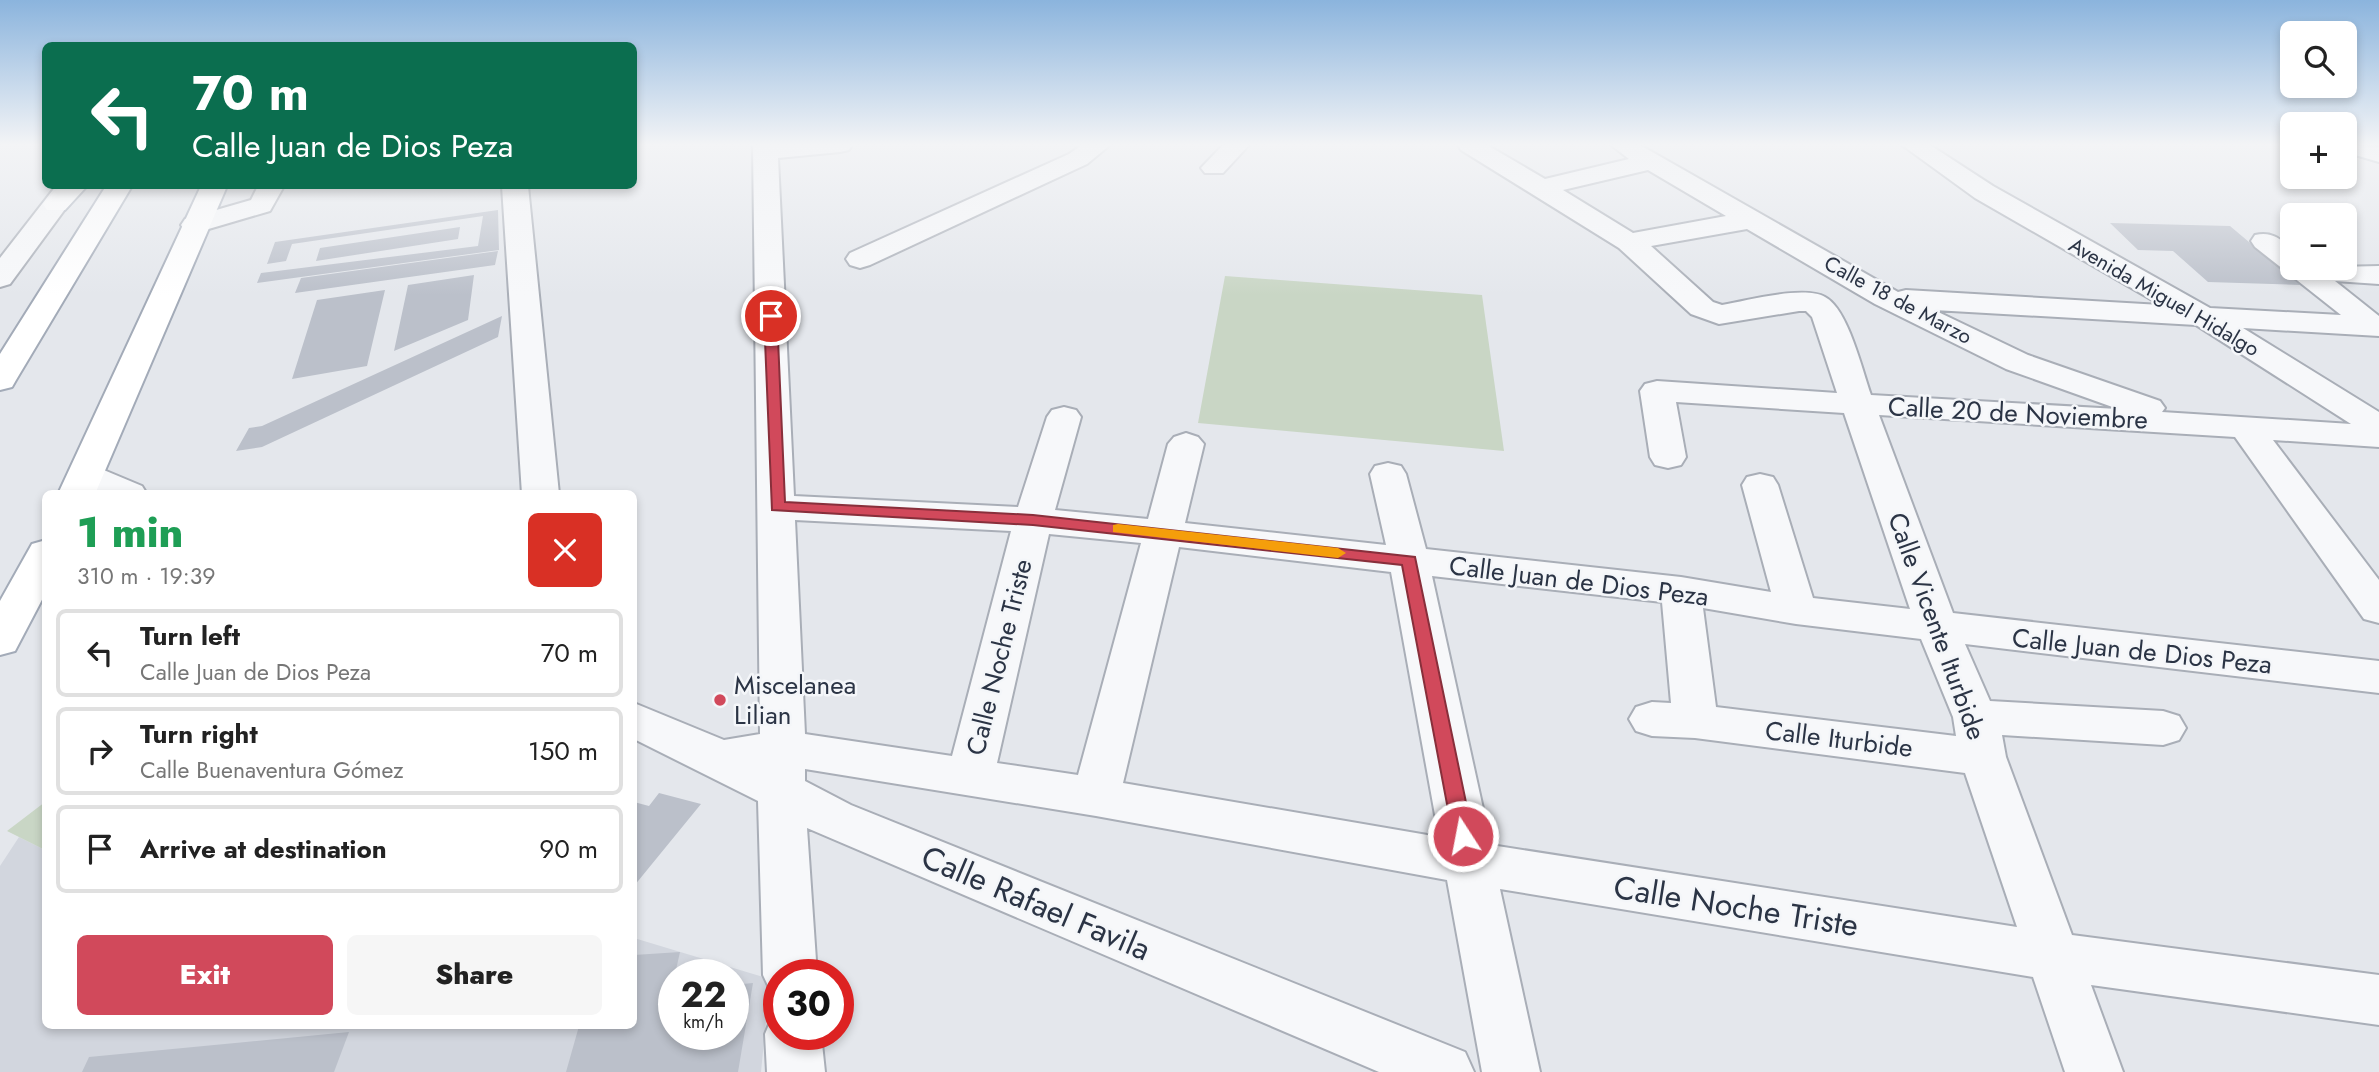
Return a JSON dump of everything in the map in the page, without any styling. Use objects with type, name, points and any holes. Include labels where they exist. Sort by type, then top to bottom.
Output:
[{"type":"main road","points":[[0,380],[114,195]]},
{"type":"main road","points":[[81,484],[210,195]]},
{"type":"main road","points":[[4,634],[42,561]]},
{"type":"main road","points":[[4,634],[42,614]]},
{"type":"street","points":[[0,278],[65,195]]},
{"type":"street","points":[[195,225],[261,205],[266,195]]},
{"type":"street","points":[[517,195],[541,490]]},
{"type":"street","points":[[767,195],[789,959]]},
{"type":"street","points":[[860,259],[999,195]]},
{"type":"street","points":[[1552,195],[1629,242],[1755,219]]},
{"type":"street","name":"Calle 18 de Marzo","points":[[1713,195],[1886,298],[2017,362],[2189,422]]},
{"type":"street","name":"Avenida Miguel Hidalgo","points":[[1989,195],[2204,317],[2379,427]]},
{"type":"street","points":[[2265,241],[2280,252]]},
{"type":"street","name":"Calle Vicente Iturbide","points":[[1629,242],[1702,308],[1719,315],[1799,302],[1814,303],[1826,314],[1979,737],[2051,956],[2094,1072]]},
{"type":"street","points":[[2357,273],[2379,275]]},
{"type":"street","points":[[2316,280],[2377,327]]},
{"type":"street","points":[[1886,298],[2377,327]]},
{"type":"street","name":"Calle 20 de Noviembre","points":[[1668,457],[1657,391],[1858,405],[2189,422],[2379,437]]},
{"type":"street","name":"Calle Noche Triste","points":[[971,777],[1033,520],[1064,417]]},
{"type":"street","points":[[2245,426],[2379,609]]},
{"type":"street","points":[[1096,797],[1186,444]]},
{"type":"street","points":[[1388,474],[1409,561],[1511,1072]]},
{"type":"street","points":[[81,484],[110,490]]},
{"type":"street","points":[[1760,485],[1796,610]]},
{"type":"street","name":"Calle Juan de Dios Peza","points":[[777,507],[1033,520],[1162,533],[1682,591],[1796,610],[2379,677]]},
{"type":"street","name":"Calle Iturbide","points":[[1682,591],[1674,720],[1979,737],[2163,728]]},
{"type":"street","name":"Calle Noche Triste","points":[[637,721],[721,759],[782,769],[971,777],[1468,863],[2051,956],[2379,1000]]},
{"type":"street","name":"Calle Rafael Favila","points":[[782,769],[834,819],[1445,1072]]},
{"type":"street","points":[[794,1050],[796,1072]]},
{"type":"shaded area","points":[[19,837],[42,848],[42,1029],[637,1029],[637,939],[704,959],[658,959],[658,1050],[749,1050],[749,973],[763,977],[761,1072],[0,1072],[0,866]]},
{"type":"green space","points":[[1225,276],[1482,295],[1504,451],[1198,423]]},
{"type":"green space","points":[[42,804],[42,848],[7,831]]},
{"type":"building","points":[[498,210],[499,250],[257,283],[261,273],[478,246],[483,216],[292,244],[286,261],[267,264],[275,242]]},
{"type":"building","points":[[2110,223],[2230,226],[2280,268],[2280,280],[2294,280],[2300,285],[2208,282],[2173,251],[2138,250]]},
{"type":"building","points":[[460,227],[458,239],[316,261],[320,248]]},
{"type":"building","points":[[498,251],[495,265],[295,293],[301,278]]},
{"type":"building","points":[[474,275],[468,320],[394,351],[408,285]]},
{"type":"building","points":[[385,290],[367,366],[292,379],[317,300]]},
{"type":"building","points":[[502,316],[498,337],[262,447],[236,451],[249,428],[262,426]]},
{"type":"building","points":[[659,793],[701,804],[637,882],[637,803],[649,806]]},
{"type":"building","points":[[680,952],[678,959],[658,959],[658,1050],[742,1050],[738,1072],[566,1072],[578,1029],[637,1029],[637,955]]},
{"type":"building","points":[[749,983],[753,983],[749,1007]]},
{"type":"building","points":[[349,1032],[334,1072],[82,1072],[89,1057]]},
{"type":"slow traffic","points":[[1118,529],[1338,553]]},
{"type":"place","name":"Miscelanea Lilian","points":[[720,700]]},
{"type":"route","points":[[771,316],[777,507],[1033,520],[1409,561],[1463,836]]}]
